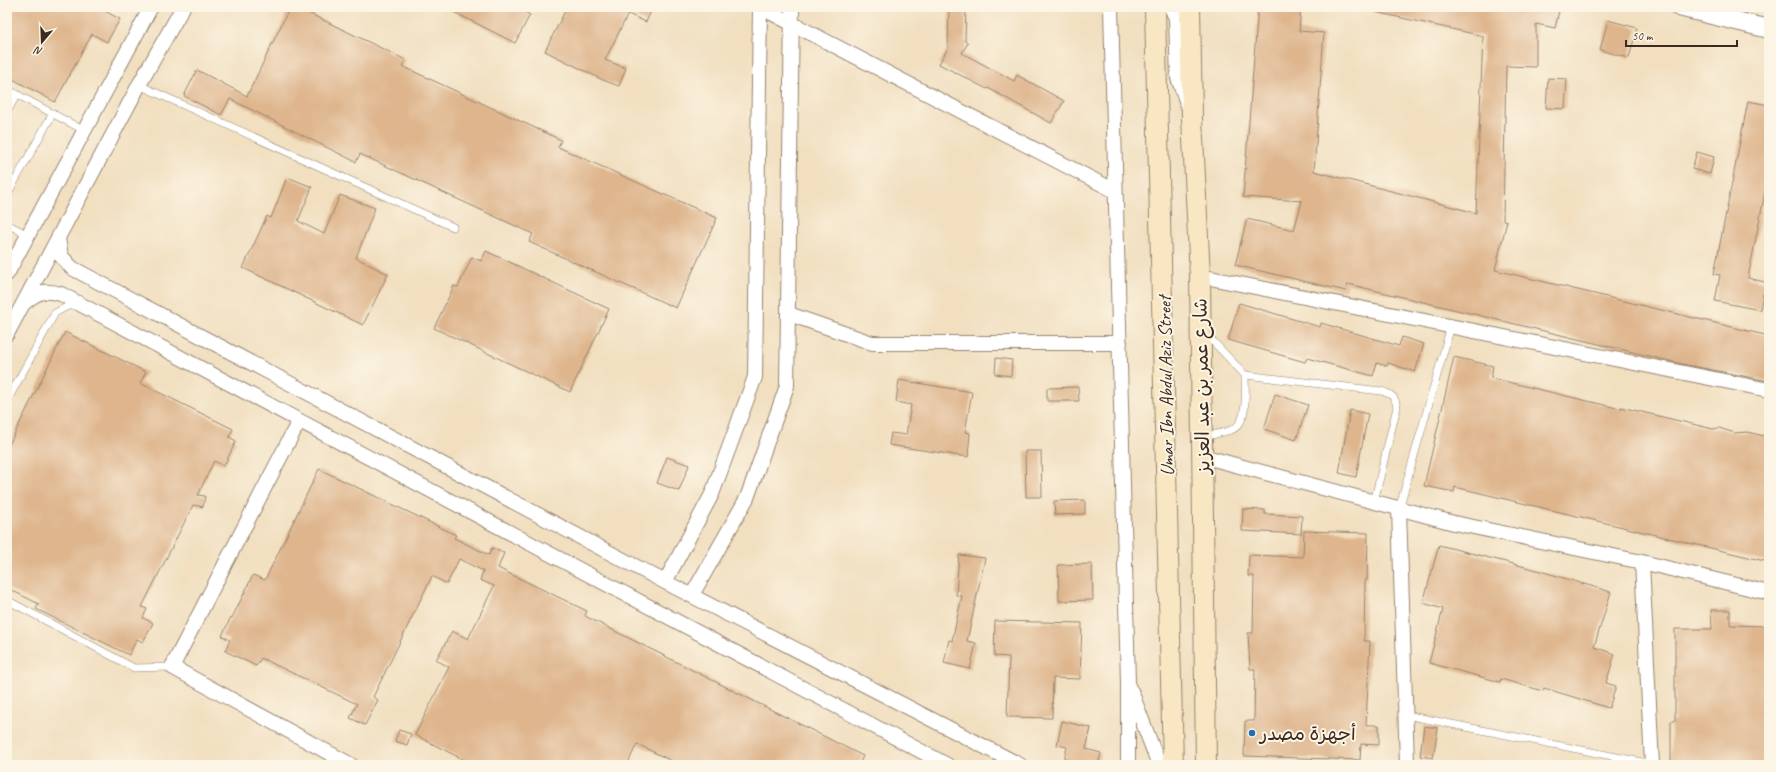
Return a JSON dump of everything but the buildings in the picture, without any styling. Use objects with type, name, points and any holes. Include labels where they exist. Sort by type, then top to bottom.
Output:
[{"type":"main road","name":"Umar Ibn Abdul Aziz Street","points":[[1155,7],[1173,765]]},
{"type":"main road","name":"شارع عمر بن عبد العزيز","points":[[1190,7],[1192,118],[1200,276],[1206,765]]},
{"type":"street","points":[[7,274],[151,7]]},
{"type":"street","points":[[7,334],[139,85],[183,7]]},
{"type":"street","points":[[665,582],[712,494],[754,377],[760,7],[1115,191]]},
{"type":"street","points":[[692,595],[746,498],[787,386],[793,24],[792,7]]},
{"type":"street","points":[[1111,7],[1128,683],[1128,765]]},
{"type":"street","points":[[1171,7],[1176,18],[1178,78],[1192,118]]},
{"type":"street","points":[[1679,7],[1769,28]]},
{"type":"street","points":[[58,238],[61,256],[72,268],[665,582],[1020,765]]},
{"type":"street","points":[[1200,276],[1769,390]]},
{"type":"street","points":[[23,304],[35,294],[44,291],[52,291],[61,294],[298,422],[640,600],[929,761],[947,765]]},
{"type":"street","points":[[789,314],[872,343],[1120,343]]},
{"type":"street","points":[[298,422],[172,667],[351,765]]},
{"type":"street","points":[[1202,447],[1399,509],[1454,523],[1642,562],[1769,593]]},
{"type":"street","points":[[1399,509],[1408,765]]},
{"type":"street","points":[[1642,562],[1652,765]]},
{"type":"street","points":[[1128,683],[1159,765]]},
{"type":"lane","points":[[139,85],[452,226]]},
{"type":"lane","points":[[7,89],[84,131]]},
{"type":"lane","points":[[7,112],[17,94]]},
{"type":"lane","points":[[7,195],[53,113]]},
{"type":"lane","points":[[7,224],[28,235]]},
{"type":"lane","points":[[7,401],[9,393],[55,313],[68,306],[89,309]]},
{"type":"lane","points":[[1399,509],[1451,326]]},
{"type":"lane","points":[[1201,328],[1245,375],[1381,391],[1391,394],[1395,399],[1397,407],[1374,502]]},
{"type":"lane","points":[[1202,447],[1240,425],[1244,419],[1245,375]]},
{"type":"lane","points":[[7,600],[134,668],[172,667]]},
{"type":"lane","points":[[1406,715],[1652,765]]},
{"type":"place","name":"أجهزة مصدر","points":[[1252,733]]}]
